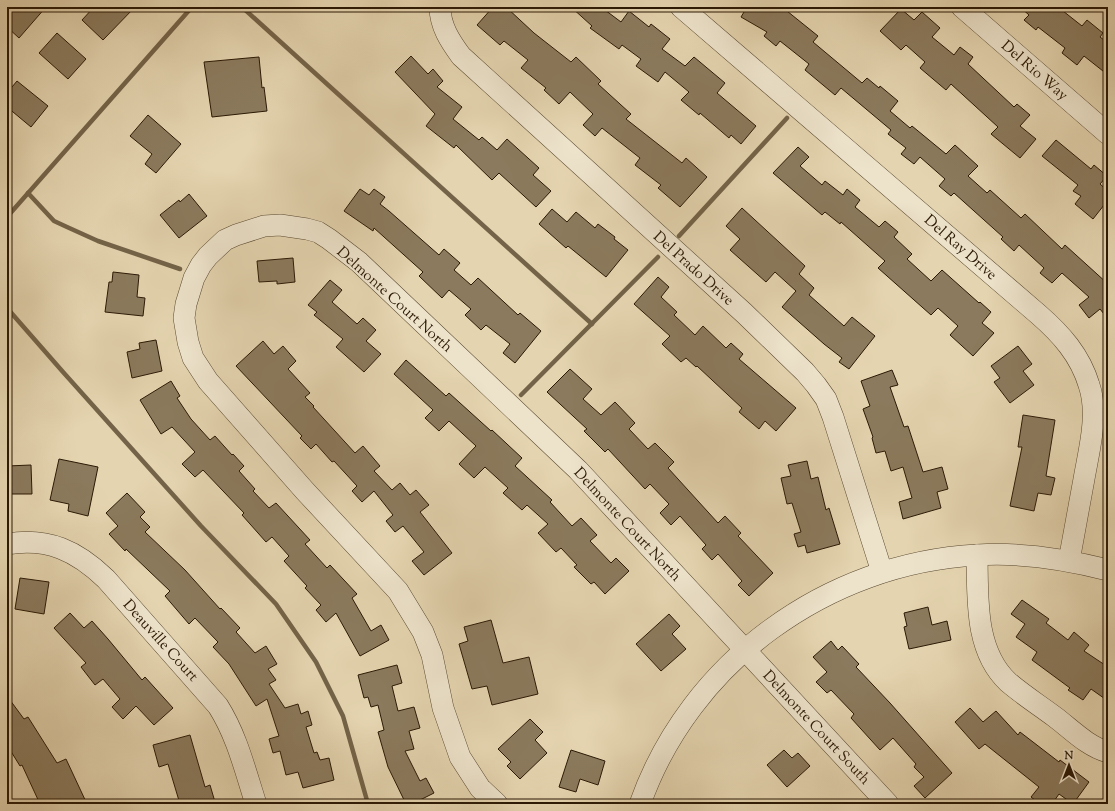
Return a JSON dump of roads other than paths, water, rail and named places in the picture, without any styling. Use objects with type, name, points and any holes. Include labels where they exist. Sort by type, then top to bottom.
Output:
[{"type":"street","name":"Del Prado Drive","points":[[440,7],[443,26],[450,40],[461,56],[744,313],[805,372],[816,385],[826,399],[833,417],[882,572]]},
{"type":"street","name":"Del Ray Drive","points":[[681,7],[1038,314],[1055,329],[1076,355],[1090,386],[1092,399],[1092,430],[1070,561]]},
{"type":"street","name":"Del Rio Way","points":[[962,7],[1108,134]]},
{"type":"street","name":"Delmonte Court North","points":[[496,804],[480,788],[460,757],[443,708],[432,655],[422,632],[398,590],[305,491],[208,381],[193,358],[185,328],[184,318],[186,304],[194,278],[200,265],[226,240],[248,230],[264,226],[292,226],[318,232],[359,262],[578,470],[745,650]]},
{"type":"street","name":"Deauville Court","points":[[7,544],[28,542],[44,543],[64,548],[78,555],[94,567],[106,579],[226,717],[237,744],[256,804]]},
{"type":"street","points":[[977,555],[981,626],[986,646],[994,664],[1008,682],[1088,743],[1108,752]]},
{"type":"street","points":[[640,804],[660,758],[681,721],[715,679],[745,650],[774,626],[813,602],[850,584],[882,572],[925,561],[977,555],[1032,556],[1070,561],[1108,570]]},
{"type":"street","name":"Delmonte Court South","points":[[745,650],[888,804]]},
{"type":"waterway","points":[[7,217],[192,7]]},
{"type":"waterway","points":[[242,7],[592,324]]},
{"type":"waterway","points":[[679,236],[787,118]]},
{"type":"waterway","points":[[28,193],[54,221],[98,241],[180,269]]},
{"type":"waterway","points":[[521,395],[658,257]]},
{"type":"waterway","points":[[7,308],[201,526],[276,604],[316,662],[343,716],[368,804]]}]
